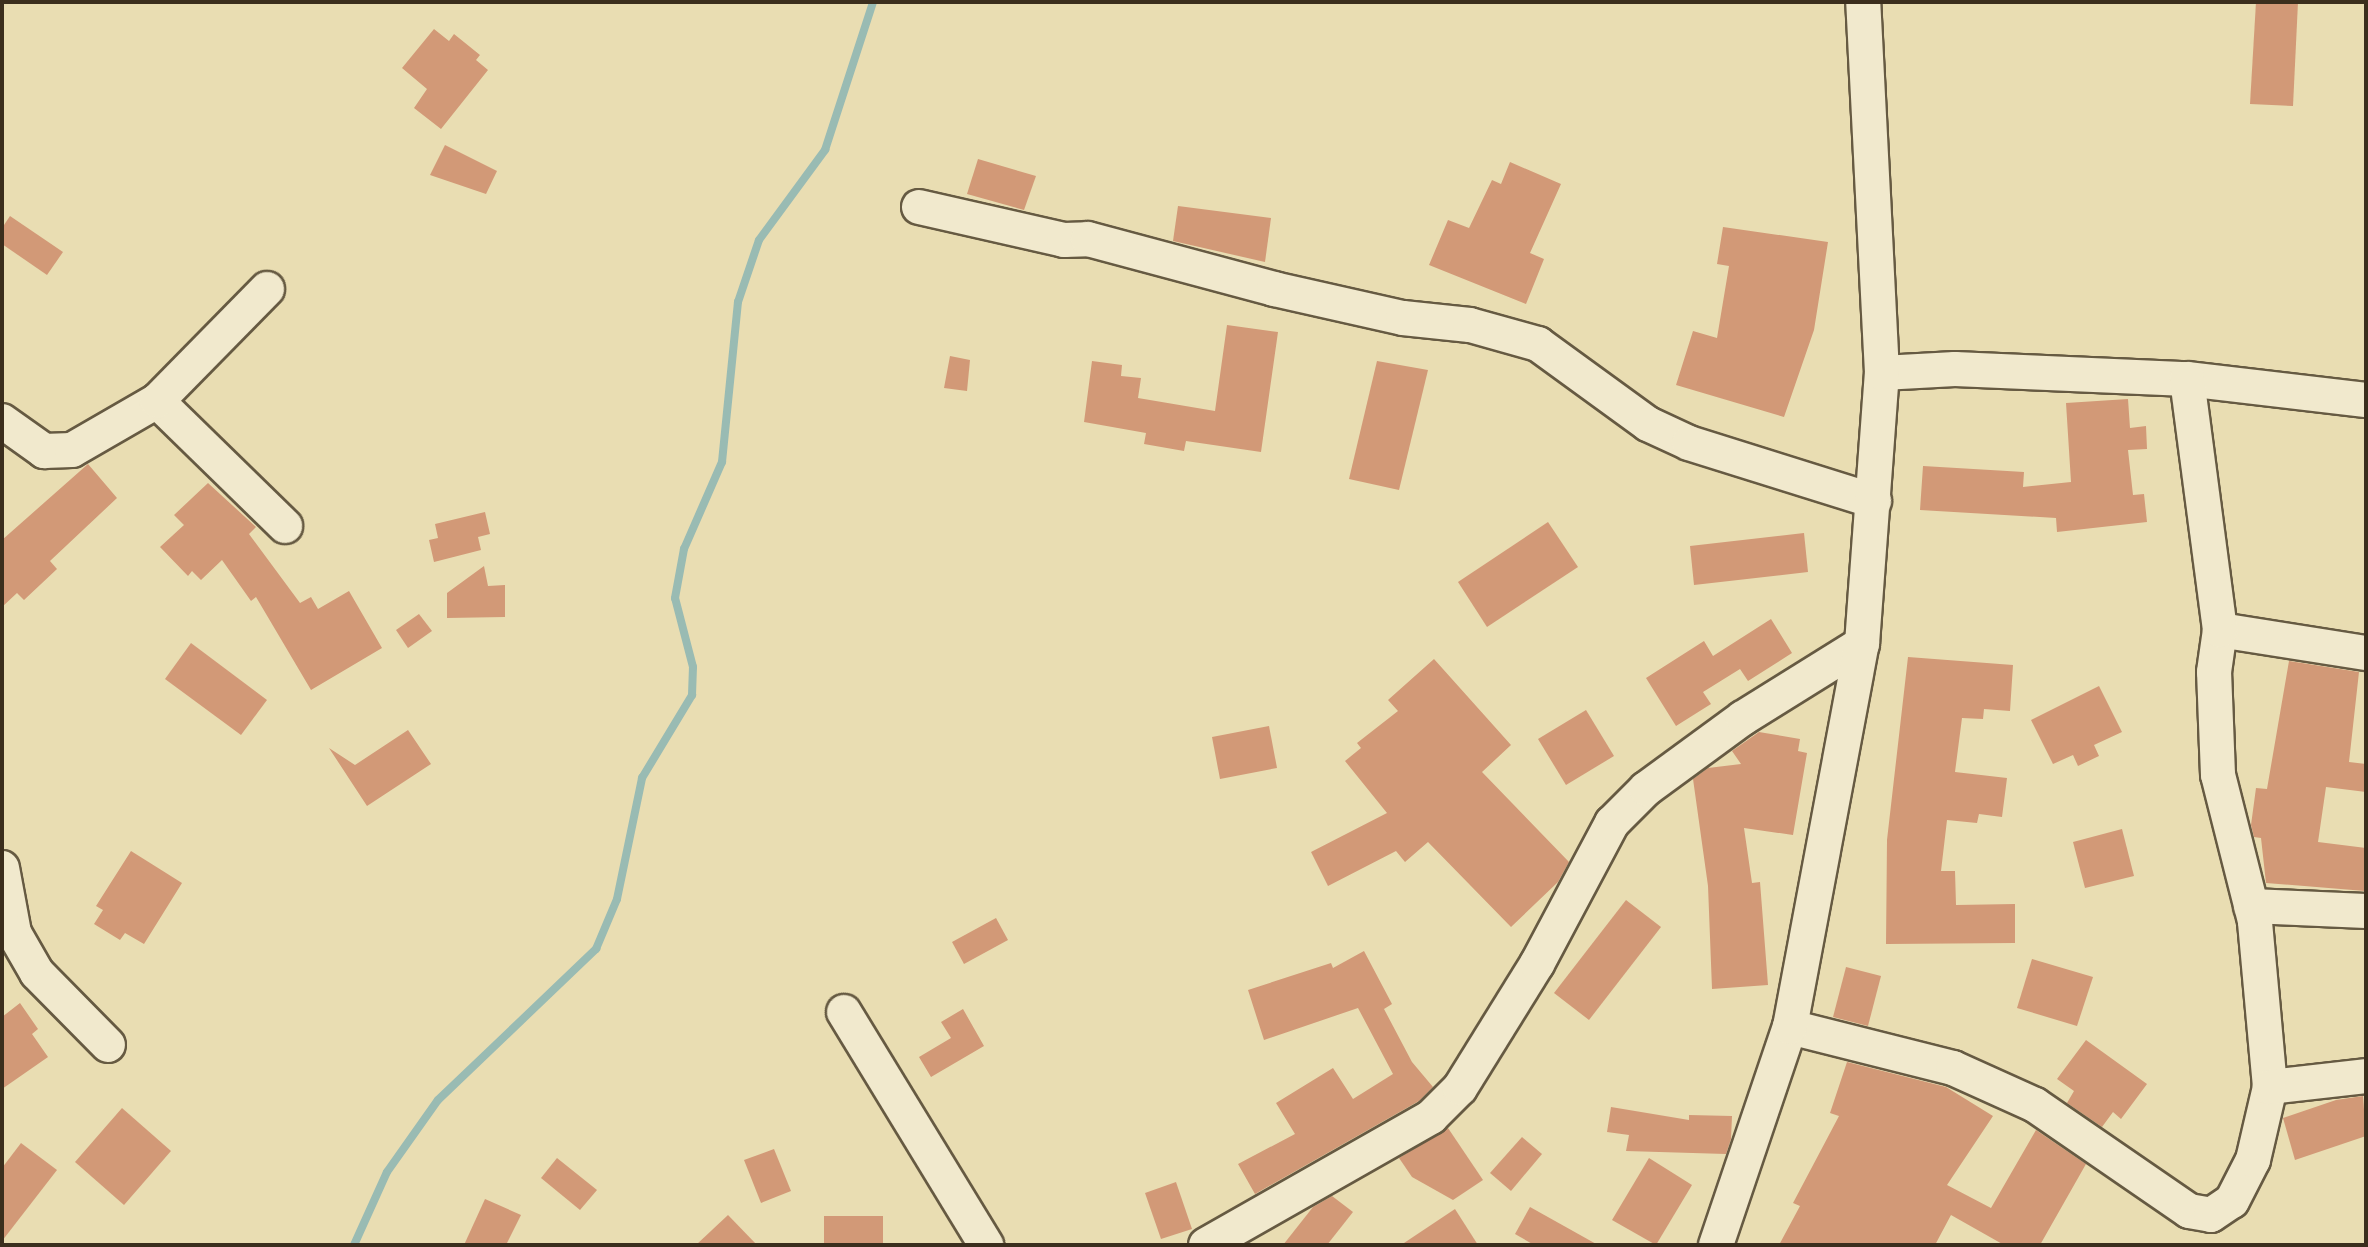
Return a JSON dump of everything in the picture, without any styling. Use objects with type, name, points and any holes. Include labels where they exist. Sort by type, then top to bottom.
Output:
[{"type":"street","points":[[1716,1245],[1790,1027],[1862,644],[1882,373],[1863,2]]},
{"type":"street","points":[[919,207],[1064,240],[1088,239],[1274,289],[1403,318],[1470,325],[1538,344],[1648,424],[1689,443],[1874,501]]},
{"type":"street","points":[[2,421],[44,451],[72,450],[157,401],[267,289]]},
{"type":"street","points":[[1882,373],[1955,369],[2187,379],[2366,400]]},
{"type":"street","points":[[1790,1027],[1953,1068],[2035,1105],[2189,1211],[2211,1215],[2232,1201],[2253,1160],[2270,1087],[2251,906],[2218,775],[2214,672],[2220,630],[2187,379]]},
{"type":"street","points":[[157,401],[285,526]]},
{"type":"street","points":[[2220,630],[2366,653]]},
{"type":"street","points":[[1206,1245],[1431,1117],[1460,1088],[1537,964],[1612,823],[1646,789],[1743,718],[1862,644]]},
{"type":"street","points":[[2,868],[14,933],[37,973],[108,1045]]},
{"type":"street","points":[[2251,906],[2366,911]]},
{"type":"street","points":[[844,1012],[986,1245]]},
{"type":"street","points":[[2270,1087],[2366,1076]]},
{"type":"building","points":[[2256,2],[2298,2],[2293,106],[2250,104]]},
{"type":"building","points":[[434,29],[449,41],[454,34],[480,55],[476,60],[488,70],[441,129],[414,108],[427,89],[402,68]]},
{"type":"building","points":[[445,145],[497,171],[486,194],[430,175]]},
{"type":"building","points":[[978,159],[1036,176],[1024,210],[967,194]]},
{"type":"building","points":[[1510,162],[1561,184],[1530,253],[1544,259],[1526,304],[1429,265],[1448,220],[1469,228],[1492,180],[1501,184]]},
{"type":"building","points":[[1178,206],[1271,218],[1265,262],[1173,241]]},
{"type":"building","points":[[10,216],[63,252],[47,275],[2,244],[2,228]]},
{"type":"building","points":[[1723,227],[1828,242],[1814,330],[1784,417],[1676,385],[1693,331],[1717,338],[1729,266],[1717,264]]},
{"type":"building","points":[[1227,325],[1278,332],[1261,452],[1186,441],[1184,451],[1144,444],[1146,433],[1084,422],[1092,361],[1122,365],[1121,376],[1141,378],[1138,398],[1215,411]]},
{"type":"building","points":[[950,356],[970,360],[967,391],[944,388]]},
{"type":"building","points":[[1377,361],[1428,370],[1399,490],[1349,479]]},
{"type":"building","points":[[2128,399],[2130,428],[2146,426],[2147,449],[2128,450],[2133,495],[2144,494],[2147,522],[2057,532],[2056,518],[1920,510],[1923,466],[2024,472],[2023,487],[2071,482],[2066,403]]},
{"type":"building","points":[[88,464],[117,498],[50,561],[57,569],[24,600],[17,593],[2,607],[2,540]]},
{"type":"building","points":[[208,483],[256,527],[249,534],[300,603],[311,597],[318,609],[349,591],[382,648],[311,690],[256,597],[251,601],[222,560],[201,580],[192,571],[188,576],[160,547],[184,525],[174,515]]},
{"type":"building","points":[[485,512],[490,534],[478,537],[481,550],[434,562],[429,540],[438,538],[435,524]]},
{"type":"building","points":[[1548,522],[1578,567],[1487,627],[1458,582]]},
{"type":"building","points":[[1804,533],[1808,572],[1694,585],[1690,546]]},
{"type":"building","points":[[484,566],[488,586],[505,585],[505,617],[447,618],[447,593]]},
{"type":"building","points":[[419,614],[432,631],[408,648],[396,630]]},
{"type":"building","points":[[1771,619],[1792,653],[1748,681],[1740,669],[1703,692],[1711,704],[1676,726],[1646,678],[1704,641],[1713,656]]},
{"type":"building","points":[[191,643],[267,700],[241,735],[165,679]]},
{"type":"building","points":[[1908,657],[2013,665],[2010,711],[1984,709],[1983,719],[1962,718],[1955,772],[2007,778],[2002,817],[1979,814],[1977,823],[1947,820],[1941,871],[1955,871],[1956,905],[2015,904],[2015,943],[1886,944],[1887,840]]},
{"type":"building","points":[[1434,659],[1511,745],[1482,772],[1569,862],[1558,882],[1511,927],[1428,842],[1405,862],[1396,851],[1328,886],[1311,852],[1387,813],[1345,761],[1361,748],[1357,743],[1398,711],[1388,700]]},
{"type":"building","points":[[2289,661],[2359,672],[2349,762],[2366,764],[2366,792],[2326,787],[2318,842],[2366,848],[2365,891],[2266,883],[2261,838],[2254,837],[2251,825],[2256,788],[2267,789]]},
{"type":"building","points":[[2099,686],[2122,732],[2094,745],[2099,756],[2078,766],[2073,755],[2053,764],[2031,720]]},
{"type":"building","points":[[1586,710],[1614,756],[1566,785],[1538,739]]},
{"type":"building","points":[[1269,726],[1277,768],[1220,779],[1212,737]]},
{"type":"building","points":[[408,730],[431,764],[367,806],[329,748],[355,765]]},
{"type":"building","points":[[1759,732],[1800,739],[1798,751],[1807,753],[1793,835],[1744,828],[1752,883],[1760,882],[1768,985],[1712,989],[1708,886],[1693,779],[1708,768],[1741,764],[1732,751]]},
{"type":"building","points":[[2122,829],[2134,876],[2085,888],[2073,842]]},
{"type":"building","points":[[131,851],[182,883],[144,944],[125,933],[120,940],[94,924],[103,910],[96,906]]},
{"type":"building","points":[[1626,900],[1661,927],[1589,1020],[1554,993]]},
{"type":"building","points":[[996,918],[1008,940],[964,964],[952,942]]},
{"type":"building","points":[[1364,951],[1392,1004],[1384,1009],[1412,1062],[1433,1087],[1419,1101],[1255,1194],[1238,1164],[1295,1134],[1276,1103],[1333,1068],[1353,1099],[1393,1074],[1358,1008],[1264,1040],[1248,990],[1331,963],[1333,968]]},
{"type":"building","points":[[2032,959],[2093,977],[2077,1026],[2017,1008]]},
{"type":"building","points":[[1846,967],[1881,976],[1868,1026],[1833,1017]]},
{"type":"building","points":[[20,1003],[38,1029],[32,1034],[48,1057],[2,1089],[2,1017]]},
{"type":"building","points":[[963,1009],[984,1046],[931,1077],[919,1057],[951,1038],[941,1022]]},
{"type":"building","points":[[2086,1040],[2147,1084],[2121,1119],[2113,1112],[2102,1127],[2067,1103],[2074,1091],[2057,1079]]},
{"type":"building","points":[[1847,1062],[1946,1087],[1993,1116],[1947,1185],[1991,1208],[2036,1130],[2086,1164],[2040,1245],[2004,1245],[1951,1215],[1935,1245],[1779,1245],[1800,1206],[1793,1203],[1839,1116],[1830,1113]]},
{"type":"building","points":[[2363,1096],[2366,1136],[2295,1160],[2283,1118],[2336,1100]]},
{"type":"building","points":[[1611,1107],[1689,1120],[1689,1115],[1732,1116],[1731,1139],[1726,1154],[1626,1151],[1629,1135],[1607,1132]]},
{"type":"building","points":[[122,1108],[171,1151],[124,1205],[75,1162]]},
{"type":"building","points":[[1448,1128],[1483,1180],[1453,1200],[1412,1177],[1399,1158]]},
{"type":"building","points":[[1522,1137],[1542,1154],[1511,1191],[1490,1173]]},
{"type":"building","points":[[21,1143],[57,1170],[2,1241],[2,1168]]},
{"type":"building","points":[[774,1149],[791,1191],[761,1203],[744,1160]]},
{"type":"building","points":[[557,1158],[597,1190],[580,1210],[541,1178]]},
{"type":"building","points":[[1649,1158],[1692,1185],[1656,1245],[1612,1220]]},
{"type":"building","points":[[1176,1182],[1192,1229],[1161,1239],[1145,1193]]},
{"type":"building","points":[[1332,1196],[1353,1212],[1327,1245],[1283,1245],[1313,1207]]},
{"type":"building","points":[[485,1199],[521,1215],[506,1245],[464,1245]]},
{"type":"building","points":[[1530,1207],[1598,1245],[1534,1245],[1515,1234]]},
{"type":"building","points":[[1455,1209],[1478,1245],[1401,1245]]},
{"type":"building","points":[[728,1215],[757,1245],[696,1245]]},
{"type":"building","points":[[824,1216],[883,1216],[883,1245],[824,1245]]},
{"type":"waterway","points":[[354,1245],[387,1172],[438,1100],[596,949],[617,899],[642,778],[692,695],[693,667],[675,598],[684,549],[722,462],[738,302],[759,240],[825,150],[873,2]]}]
